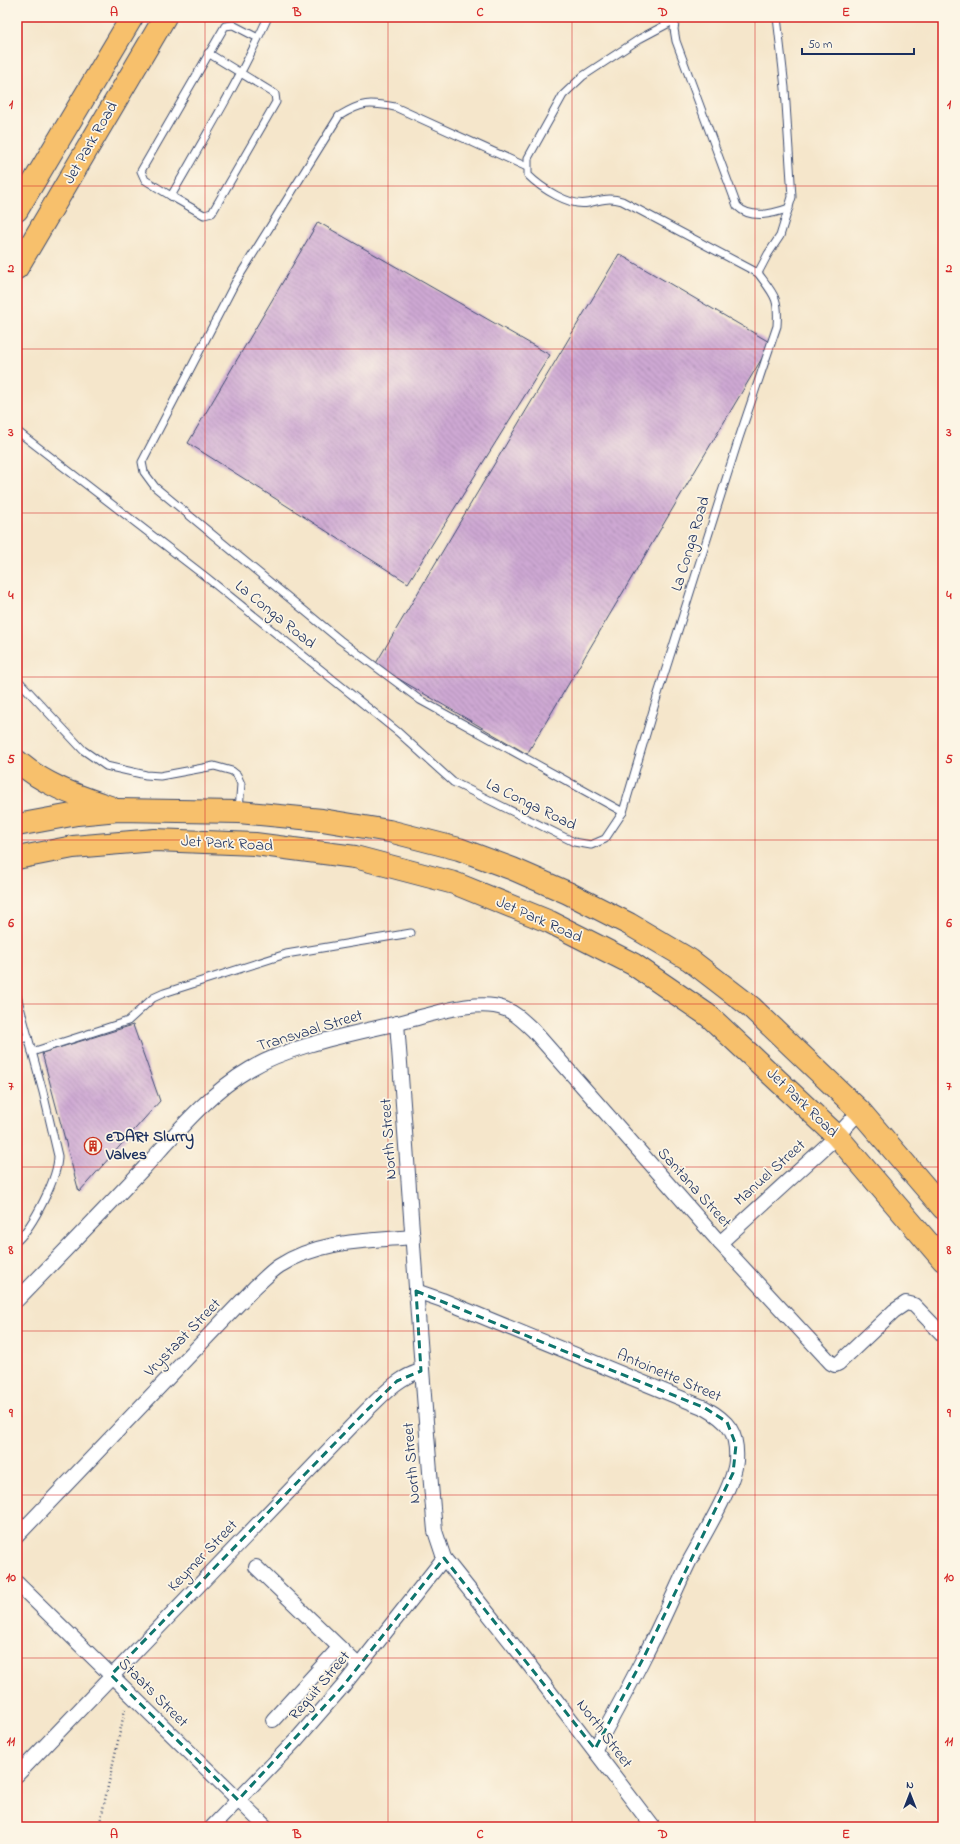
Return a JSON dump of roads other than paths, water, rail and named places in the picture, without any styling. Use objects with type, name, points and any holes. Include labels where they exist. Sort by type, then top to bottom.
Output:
[{"type":"main road","name":"Jet Park Road","points":[[17,210],[132,17]]},
{"type":"main road","name":"Jet Park Road","points":[[17,268],[165,17]]},
{"type":"main road","points":[[17,761],[34,775],[58,789],[118,810]]},
{"type":"main road","name":"Jet Park Road","points":[[17,825],[77,814],[118,810],[239,812],[322,820],[388,831],[459,849],[513,869],[568,893],[629,924],[690,960],[751,1007],[860,1111],[943,1208]]},
{"type":"main road","name":"Jet Park Road","points":[[17,858],[73,847],[155,840],[255,844],[355,857],[454,883],[550,922],[633,964],[709,1016],[837,1136],[943,1260]]},
{"type":"street","name":"Santana Street","points":[[397,1023],[446,1010],[473,1006],[494,1006],[506,1009],[518,1016],[533,1030],[720,1242],[813,1344],[835,1365],[894,1311],[906,1303],[914,1305],[943,1334]]},
{"type":"street","name":"North Street","points":[[397,1023],[413,1237],[421,1371],[435,1531],[444,1558],[595,1749],[653,1827]]},
{"type":"street","name":"Transvaal Street","points":[[17,1300],[184,1125],[229,1083],[249,1069],[274,1057],[397,1023]]},
{"type":"street","name":"Manuel Street","points":[[720,1242],[837,1136],[860,1111]]},
{"type":"street","name":"Vrystaat Street","points":[[17,1536],[255,1287],[277,1267],[300,1255],[333,1244],[413,1237]]},
{"type":"street","name":"Antoinette Street","points":[[416,1291],[442,1300],[705,1408],[720,1416],[727,1422],[733,1432],[736,1445],[736,1462],[726,1492],[688,1564],[645,1655],[595,1749]]},
{"type":"street","name":"Keymer Street","points":[[17,1775],[367,1410],[397,1381],[410,1374],[421,1371]]},
{"type":"street","name":"Reguit Street","points":[[212,1827],[296,1740],[359,1666],[444,1558]]},
{"type":"street","points":[[256,1567],[359,1666]]},
{"type":"street","name":"Staats Street","points":[[17,1583],[266,1827]]},
{"type":"street","points":[[273,1720],[339,1648]]},
{"type":"lane","points":[[171,196],[241,73],[268,17]]},
{"type":"lane","points":[[777,17],[785,88],[792,197],[789,208],[780,236],[758,273],[622,201],[606,198],[588,203],[569,202],[533,180],[528,175],[527,167],[528,158],[532,149],[556,106],[573,85],[641,38],[676,19],[676,41],[737,206],[742,212],[760,214],[776,213],[789,208]]},
{"type":"lane","points":[[208,53],[275,94],[276,102],[212,213],[204,215],[145,180],[141,171],[208,53],[225,26],[229,25],[258,38]]},
{"type":"lane","points":[[527,167],[395,107],[372,103],[354,107],[339,116],[235,283],[142,462],[144,472],[155,487],[340,640],[420,700],[623,812]]},
{"type":"lane","name":"La Conga Road","points":[[18,434],[200,573],[398,732],[453,782],[574,842],[591,845],[605,839],[623,812],[657,697],[739,438],[777,326],[778,312],[776,297],[758,273]]},
{"type":"lane","points":[[17,679],[83,750],[106,766],[146,775],[160,776],[214,766],[232,771],[237,775],[241,784],[239,812]]},
{"type":"lane","points":[[32,1052],[128,1021],[153,998],[164,993],[286,954],[410,933]]},
{"type":"lane","points":[[17,996],[56,1146],[58,1166],[53,1183],[46,1196],[23,1236],[17,1241]]},
{"type":"lane","points":[[17,1040],[28,1036]]},
{"type":"place","name":"eDARt Slurry Valves","points":[[93,1146]]}]
